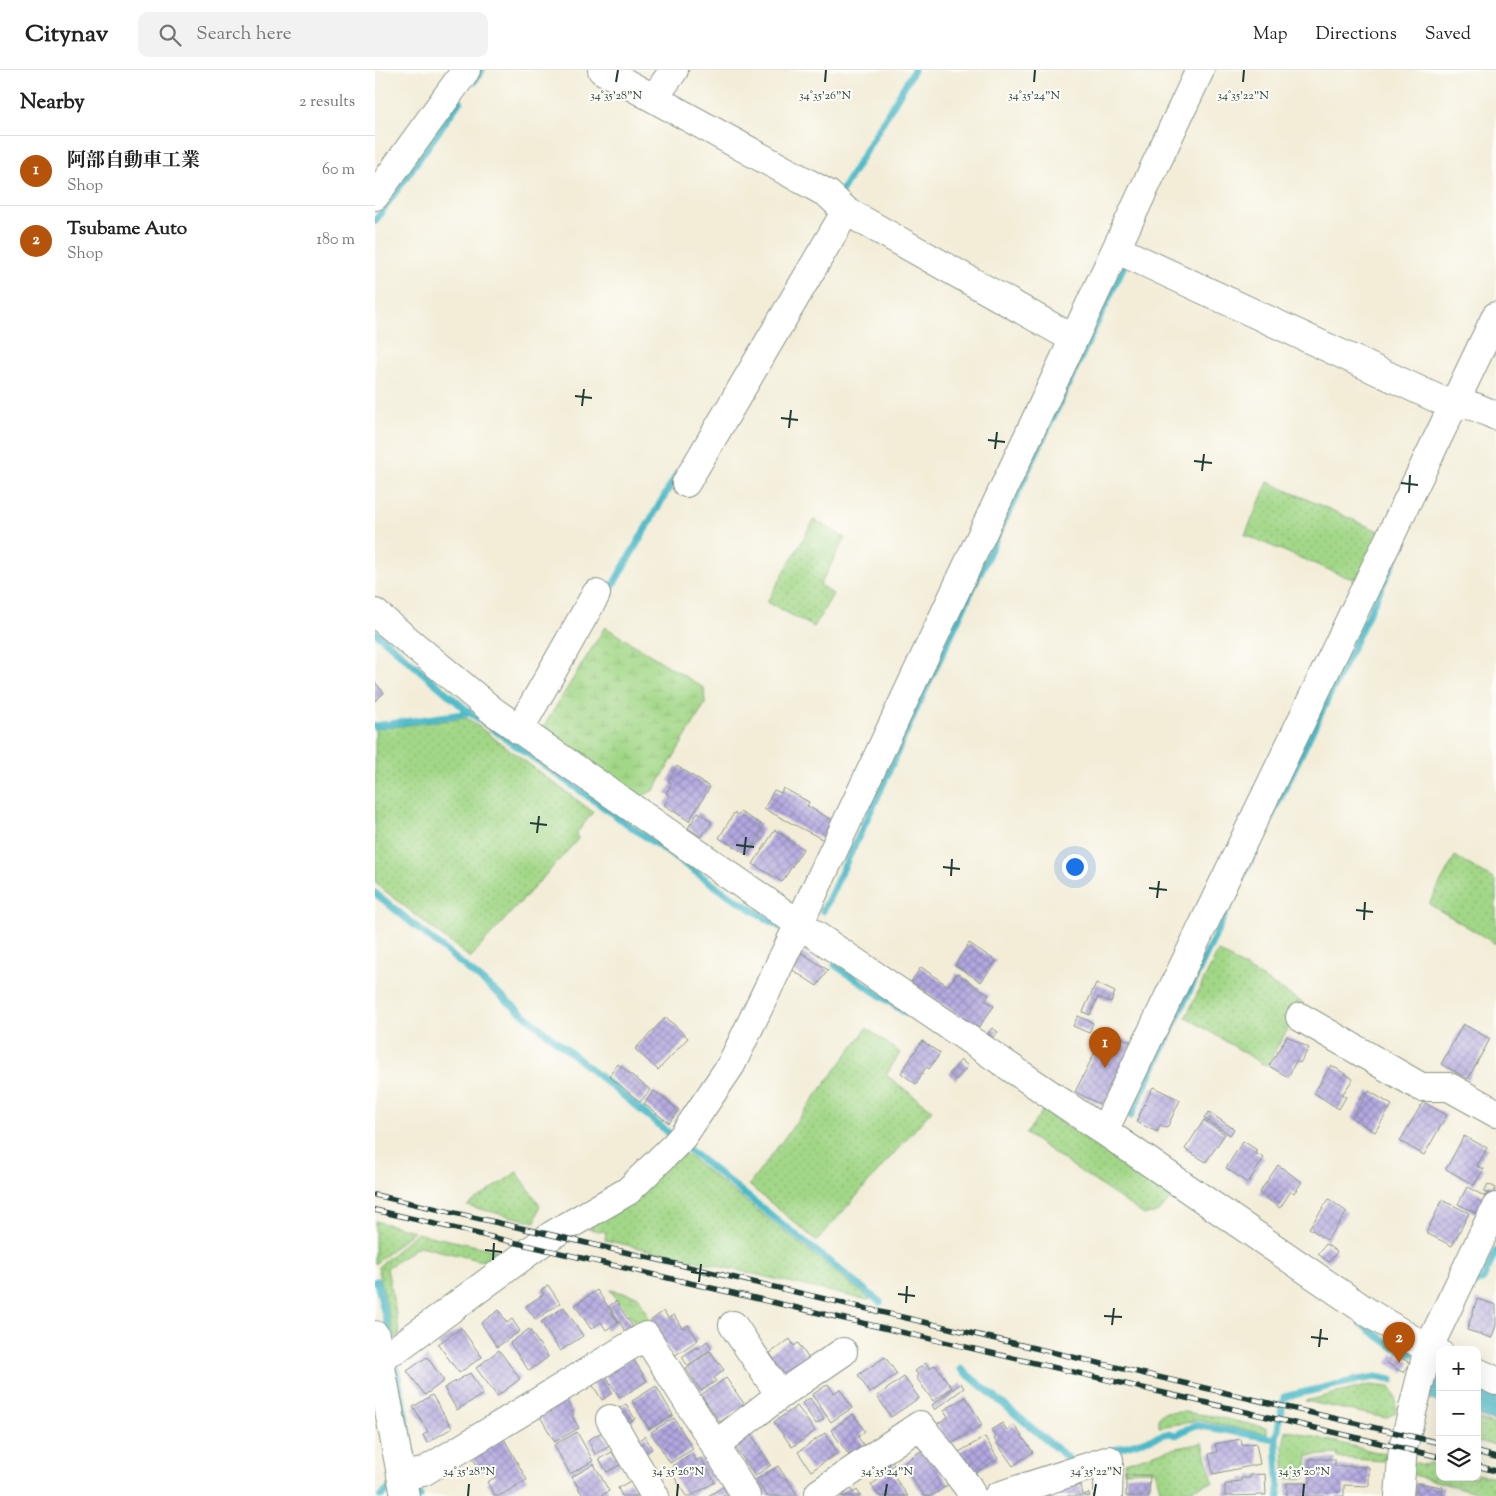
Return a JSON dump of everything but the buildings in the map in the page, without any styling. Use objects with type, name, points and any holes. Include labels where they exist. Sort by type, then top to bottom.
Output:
[{"type":"street","points":[[375,196],[466,70]]},
{"type":"street","points":[[603,70],[1074,339]]},
{"type":"street","points":[[654,98],[673,70]]},
{"type":"street","points":[[746,1496],[722,1442],[646,1336],[409,1480],[385,1349],[552,1235],[628,1191],[679,1141],[731,1064],[1074,339],[1125,253],[1200,70]]},
{"type":"street","points":[[686,483],[839,204]]},
{"type":"street","points":[[1125,253],[1471,408]]},
{"type":"street","points":[[1104,1131],[1471,408],[1496,316]]},
{"type":"street","points":[[519,730],[596,594]]},
{"type":"street","points":[[375,614],[493,711],[795,932],[1104,1131],[1369,1313],[1434,1352]]},
{"type":"street","points":[[1300,1017],[1421,1087],[1449,1087],[1496,1113]]},
{"type":"street","points":[[1399,1496],[1403,1448],[1434,1352],[1496,1208]]},
{"type":"street","points":[[733,1325],[780,1395]]},
{"type":"street","points":[[722,1442],[780,1395],[843,1352]]},
{"type":"street","points":[[1481,1374],[1496,1381]]},
{"type":"street","points":[[610,1419],[655,1496]]},
{"type":"street","points":[[821,1496],[819,1494],[920,1424],[970,1491]]},
{"type":"street","points":[[998,1496],[1109,1460],[1109,1496]]},
{"type":"green space","points":[[1268,482],[1385,534],[1357,578],[1344,576],[1245,535]]},
{"type":"green space","points":[[814,520],[845,538],[820,585],[833,594],[814,627],[767,602]]},
{"type":"green space","points":[[605,627],[704,688],[705,704],[654,790],[641,797],[542,729]]},
{"type":"green space","points":[[467,718],[593,812],[576,834],[578,839],[470,958],[375,883],[375,729]]},
{"type":"green space","points":[[1455,856],[1496,881],[1496,944],[1429,904]]},
{"type":"green space","points":[[1218,951],[1303,1003],[1266,1066],[1186,1017]]},
{"type":"green space","points":[[867,1028],[900,1053],[886,1075],[932,1110],[817,1241],[749,1185]]},
{"type":"green space","points":[[1043,1110],[1171,1198],[1157,1213],[1144,1215],[1026,1134]]},
{"type":"green space","points":[[682,1151],[870,1299],[867,1300],[605,1240],[606,1232],[588,1229]]},
{"type":"green space","points":[[517,1172],[540,1205],[535,1222],[467,1206]]},
{"type":"green space","points":[[375,1221],[414,1231],[375,1264]]},
{"type":"green space","points":[[416,1233],[505,1252],[486,1270],[487,1262],[419,1246],[387,1268],[400,1335],[394,1338],[378,1267]]},
{"type":"green space","points":[[610,1290],[638,1296],[656,1331],[641,1330]]},
{"type":"green space","points":[[1370,1385],[1390,1387],[1395,1395],[1396,1412],[1386,1418],[1305,1401]]},
{"type":"green space","points":[[1183,1412],[1213,1416],[1267,1428],[1267,1434],[1196,1420],[1159,1427],[1159,1416],[1164,1413]]},
{"type":"green space","points":[[1481,1420],[1496,1425],[1496,1445],[1481,1443]]},
{"type":"green space","points":[[1286,1430],[1385,1454],[1384,1461],[1338,1458],[1337,1454],[1308,1456],[1306,1478],[1285,1479],[1283,1445]]},
{"type":"green space","points":[[1203,1443],[1213,1482],[1169,1496],[1162,1496],[1155,1470],[1124,1471],[1125,1463],[1167,1450]]},
{"type":"green space","points":[[1412,1462],[1436,1465],[1436,1481],[1481,1481],[1481,1475],[1496,1478],[1496,1496],[1490,1496],[1410,1474]]},
{"type":"water","points":[[1436,1373],[1436,1402],[1429,1399],[1433,1376]]},
{"type":"water","points":[[1481,1386],[1496,1392],[1496,1422],[1481,1417]]},
{"type":"waterway","points":[[474,82],[482,70]]},
{"type":"waterway","points":[[838,197],[914,70]]},
{"type":"waterway","points":[[375,221],[460,101]]},
{"type":"waterway","points":[[823,911],[1125,263]]},
{"type":"waterway","points":[[605,599],[677,474]]},
{"type":"waterway","points":[[1131,1116],[1249,863],[1405,538]]},
{"type":"waterway","points":[[375,632],[470,713],[721,890],[780,927]]},
{"type":"waterway","points":[[375,726],[470,713]]},
{"type":"waterway","points":[[375,893],[675,1138]]},
{"type":"waterway","points":[[835,965],[906,1013]]},
{"type":"waterway","points":[[683,1145],[880,1302]]},
{"type":"waterway","points":[[1470,1290],[1472,1286],[1483,1279],[1496,1251]]},
{"type":"waterway","points":[[375,1282],[377,1281],[392,1346]]},
{"type":"waterway","points":[[1361,1324],[1392,1346],[1412,1354]]},
{"type":"waterway","points":[[394,1356],[415,1469]]},
{"type":"waterway","points":[[961,1369],[1074,1463]]},
{"type":"waterway","points":[[1110,1451],[1169,1433],[1176,1435],[1195,1425],[1276,1439],[1284,1397],[1376,1377],[1392,1380]]},
{"type":"waterway","points":[[1276,1439],[1279,1496]]},
{"type":"waterway","points":[[417,1479],[420,1496]]},
{"type":"waterway","points":[[381,1496],[390,1488]]},
{"type":"railway","points":[[375,1195],[1436,1442]]},
{"type":"railway","points":[[375,1210],[1436,1456]]},
{"type":"railway","points":[[1481,1453],[1496,1457]]},
{"type":"railway","points":[[1481,1467],[1496,1471]]},
{"type":"place","name":"阿部自動車工業","points":[[1105,1068]]},
{"type":"place","name":"Tsubame Auto","points":[[1399,1363]]}]
